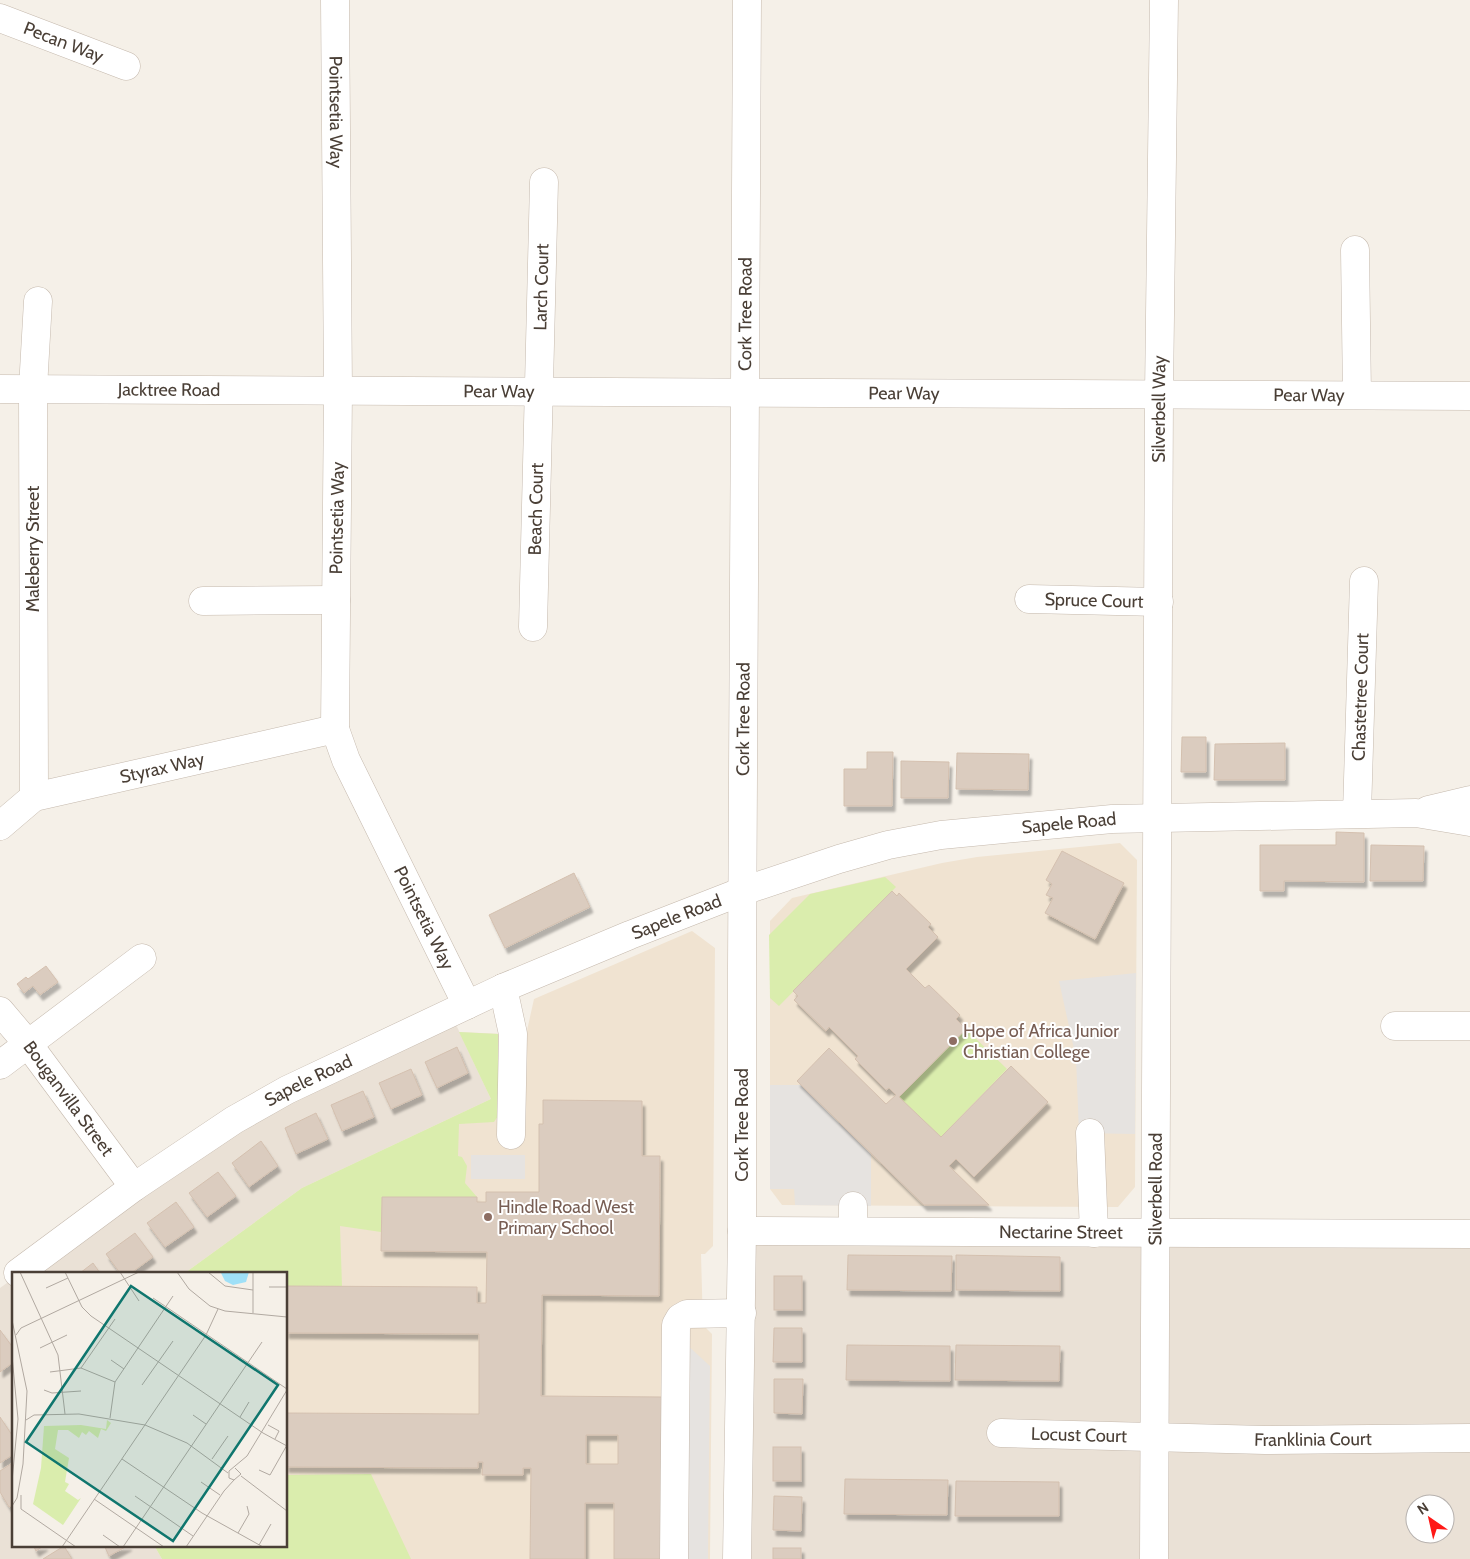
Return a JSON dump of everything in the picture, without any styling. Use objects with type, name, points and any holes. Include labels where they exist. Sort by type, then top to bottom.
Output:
[{"type":"street","name":"Pointsetia Way","points":[[335,0],[338,390],[335,729],[346,760],[467,1006]]},
{"type":"street","name":"Cork Tree Road","points":[[737,1559],[742,1313],[747,0]]},
{"type":"street","name":"Silverbell Way","points":[[1158,818],[1164,0]]},
{"type":"street","name":"Pecan Way","points":[[0,18],[126,66]]},
{"type":"street","name":"Larch Court","points":[[539,391],[544,182]]},
{"type":"street","points":[[1355,250],[1357,396]]},
{"type":"street","name":"Maleberry Street","points":[[34,797],[33,388],[38,301]]},
{"type":"street","name":"Jacktree Road","points":[[0,389],[338,390]]},
{"type":"street","name":"Pear Way","points":[[338,390],[1470,396]]},
{"type":"street","name":"Beach Court","points":[[533,627],[539,391]]},
{"type":"street","name":"Chastetree Court","points":[[1357,813],[1364,581]]},
{"type":"street","name":"Spruce Court","points":[[1029,599],[1159,602]]},
{"type":"street","points":[[203,601],[336,600]]},
{"type":"street","name":"Styrax Way","points":[[0,826],[34,797],[335,729]]},
{"type":"street","name":"Sapele Road","points":[[1416,813],[1470,800]]},
{"type":"street","name":"Sapele Road","points":[[19,1272],[134,1187],[234,1120],[287,1090],[504,988],[630,935],[743,891],[838,859],[888,845],[941,835],[1112,819],[1416,813],[1470,822]]},
{"type":"street","name":"Silverbell Road","points":[[1154,1559],[1158,818]]},
{"type":"street","points":[[0,1065],[142,958]]},
{"type":"street","points":[[504,988],[513,1034],[511,1136]]},
{"type":"street","name":"Bouganvilla Street","points":[[0,1011],[28,1044],[134,1187]]},
{"type":"street","points":[[1395,1026],[1470,1026]]},
{"type":"street","points":[[1090,1133],[1094,1233]]},
{"type":"street","name":"Nectarine Street","points":[[742,1231],[853,1218],[1094,1233],[1470,1234]]},
{"type":"street","points":[[0,1286],[12,1277]]},
{"type":"street","points":[[674,1559],[676,1325],[680,1318],[687,1314],[742,1313]]},
{"type":"street","name":"Locust Court","points":[[1001,1433],[1156,1437]]},
{"type":"street","name":"Franklinia Court","points":[[1156,1437],[1265,1440],[1470,1438]]},
{"type":"shaded area","name":"Hope of Africa Junior Christian College","points":[[1120,843],[1137,860],[1135,1187],[1118,1207],[782,1205],[770,1189],[770,921],[792,898],[942,863],[977,857]]},
{"type":"shaded area","name":"Hindle Road West Primary School","points":[[692,931],[715,948],[713,1246],[705,1254],[701,1254],[703,1327],[712,1334],[710,1559],[162,1559],[155,1546],[288,1546],[288,1272],[186,1272],[302,1188],[491,1099],[459,1032],[526,1035],[534,999]]},
{"type":"shaded area","points":[[1136,973],[1135,1134],[1079,1133],[1076,1058],[1059,981]]},
{"type":"shaded area","points":[[451,1014],[491,1099],[302,1188],[186,1272],[22,1272],[135,1189]]},
{"type":"shaded area","points":[[770,1085],[801,1085],[871,1154],[871,1206],[795,1205],[794,1189],[770,1189]]},
{"type":"shaded area","points":[[471,1155],[525,1155],[525,1179],[471,1179]]},
{"type":"shaded area","points":[[740,1233],[1470,1236],[1470,1559],[735,1559]]},
{"type":"shaded area","points":[[12,1279],[12,1546],[155,1546],[162,1559],[0,1559],[0,1288]]},
{"type":"shaded area","points":[[685,1343],[710,1366],[708,1559],[684,1559]]},
{"type":"green space","points":[[885,877],[896,887],[779,1006],[770,998],[769,935],[810,894]]},
{"type":"green space","points":[[966,1029],[1007,1069],[941,1137],[899,1097]]},
{"type":"green space","points":[[459,1032],[498,1034],[498,1116],[494,1122],[459,1124],[458,1156],[462,1157],[467,1166],[465,1183],[477,1197],[382,1197],[381,1232],[340,1226],[342,1286],[288,1286],[288,1272],[186,1272],[302,1188],[491,1099]]},
{"type":"green space","points":[[371,1474],[411,1559],[162,1559],[155,1546],[288,1546],[288,1475]]},
{"type":"building","points":[[1182,737],[1206,737],[1206,772],[1181,772]]},
{"type":"building","points":[[1285,743],[1285,780],[1214,780],[1215,744]]},
{"type":"building","points":[[867,752],[893,752],[892,806],[844,806],[844,769],[867,769]]},
{"type":"building","points":[[957,753],[1029,754],[1028,790],[956,789]]},
{"type":"building","points":[[901,761],[949,762],[948,798],[901,798]]},
{"type":"building","points":[[1336,832],[1364,833],[1364,882],[1284,881],[1284,891],[1260,891],[1260,845],[1336,845]]},
{"type":"building","points":[[1371,845],[1424,846],[1423,881],[1370,881]]},
{"type":"building","points":[[1062,851],[1124,883],[1095,939],[1045,913],[1053,898],[1046,895],[1052,884],[1046,880]]},
{"type":"building","points":[[574,873],[590,907],[505,948],[489,915]]},
{"type":"building","points":[[892,891],[897,896],[899,893],[931,924],[928,927],[938,937],[906,969],[925,988],[929,985],[960,1015],[956,1019],[966,1029],[899,1097],[941,1137],[1011,1066],[1048,1102],[974,1177],[956,1159],[949,1166],[989,1205],[924,1205],[797,1081],[829,1048],[886,1104],[896,1095],[889,1088],[886,1090],[855,1059],[858,1056],[829,1027],[826,1031],[794,1000],[798,996],[793,991]]},
{"type":"building","points":[[46,966],[58,982],[40,995],[33,986],[24,993],[17,984],[26,977],[28,979]]},
{"type":"building","points":[[457,1047],[468,1073],[437,1088],[425,1062]]},
{"type":"building","points":[[411,1069],[422,1095],[391,1109],[379,1083]]},
{"type":"building","points":[[363,1091],[374,1117],[342,1131],[331,1105]]},
{"type":"building","points":[[543,1100],[642,1101],[642,1156],[660,1156],[659,1296],[542,1295],[541,1396],[662,1397],[661,1468],[665,1468],[664,1559],[614,1559],[614,1503],[585,1503],[585,1559],[530,1559],[531,1468],[523,1468],[523,1475],[482,1475],[483,1462],[478,1462],[478,1468],[288,1467],[288,1413],[479,1414],[479,1334],[288,1333],[288,1286],[477,1287],[477,1303],[486,1303],[487,1252],[381,1251],[382,1197],[477,1197],[477,1202],[486,1202],[486,1192],[539,1192],[539,1124],[543,1124]],"holes":[[[586,1435],[618,1435],[618,1464],[586,1464]]]},
{"type":"building","points":[[316,1113],[328,1139],[296,1154],[285,1128]]},
{"type":"building","points":[[261,1141],[278,1166],[249,1187],[232,1163]]},
{"type":"building","points":[[218,1172],[236,1196],[207,1217],[189,1193]]},
{"type":"building","points":[[176,1202],[194,1227],[165,1247],[147,1223]]},
{"type":"building","points":[[135,1233],[153,1257],[132,1272],[119,1272],[106,1254]]},
{"type":"building","points":[[848,1255],[952,1256],[951,1291],[847,1290]]},
{"type":"building","points":[[956,1255],[1060,1257],[1060,1291],[956,1290]]},
{"type":"building","points":[[93,1263],[99,1272],[81,1272]]},
{"type":"building","points":[[774,1276],[802,1276],[802,1310],[774,1310]]},
{"type":"building","points":[[774,1328],[802,1328],[802,1362],[773,1362]]},
{"type":"building","points":[[0,1330],[12,1346],[12,1363],[0,1372]]},
{"type":"building","points":[[847,1345],[950,1346],[950,1381],[846,1380]]},
{"type":"building","points":[[956,1345],[1060,1346],[1059,1381],[955,1380]]},
{"type":"building","points":[[774,1379],[803,1379],[802,1414],[774,1413]]},
{"type":"building","points":[[0,1417],[12,1435],[12,1455],[0,1463]]},
{"type":"building","points":[[773,1447],[801,1447],[801,1481],[773,1481]]},
{"type":"building","points":[[12,1463],[12,1505],[9,1507],[0,1492],[0,1471]]},
{"type":"building","points":[[845,1479],[948,1480],[947,1515],[844,1514]]},
{"type":"building","points":[[956,1481],[1059,1482],[1059,1516],[955,1516]]},
{"type":"building","points":[[774,1496],[802,1497],[801,1531],[773,1530]]},
{"type":"building","points":[[34,1546],[44,1546],[36,1551]]},
{"type":"building","points":[[64,1546],[72,1559],[43,1559]]},
{"type":"building","points":[[104,1546],[127,1546],[109,1556]]},
{"type":"building","points":[[773,1548],[801,1548],[801,1559],[773,1559]]},
{"type":"place","name":"Hope of Africa Junior Christian College","points":[[953,1041]]},
{"type":"place","name":"Hindle Road West Primary School","points":[[488,1217]]}]
